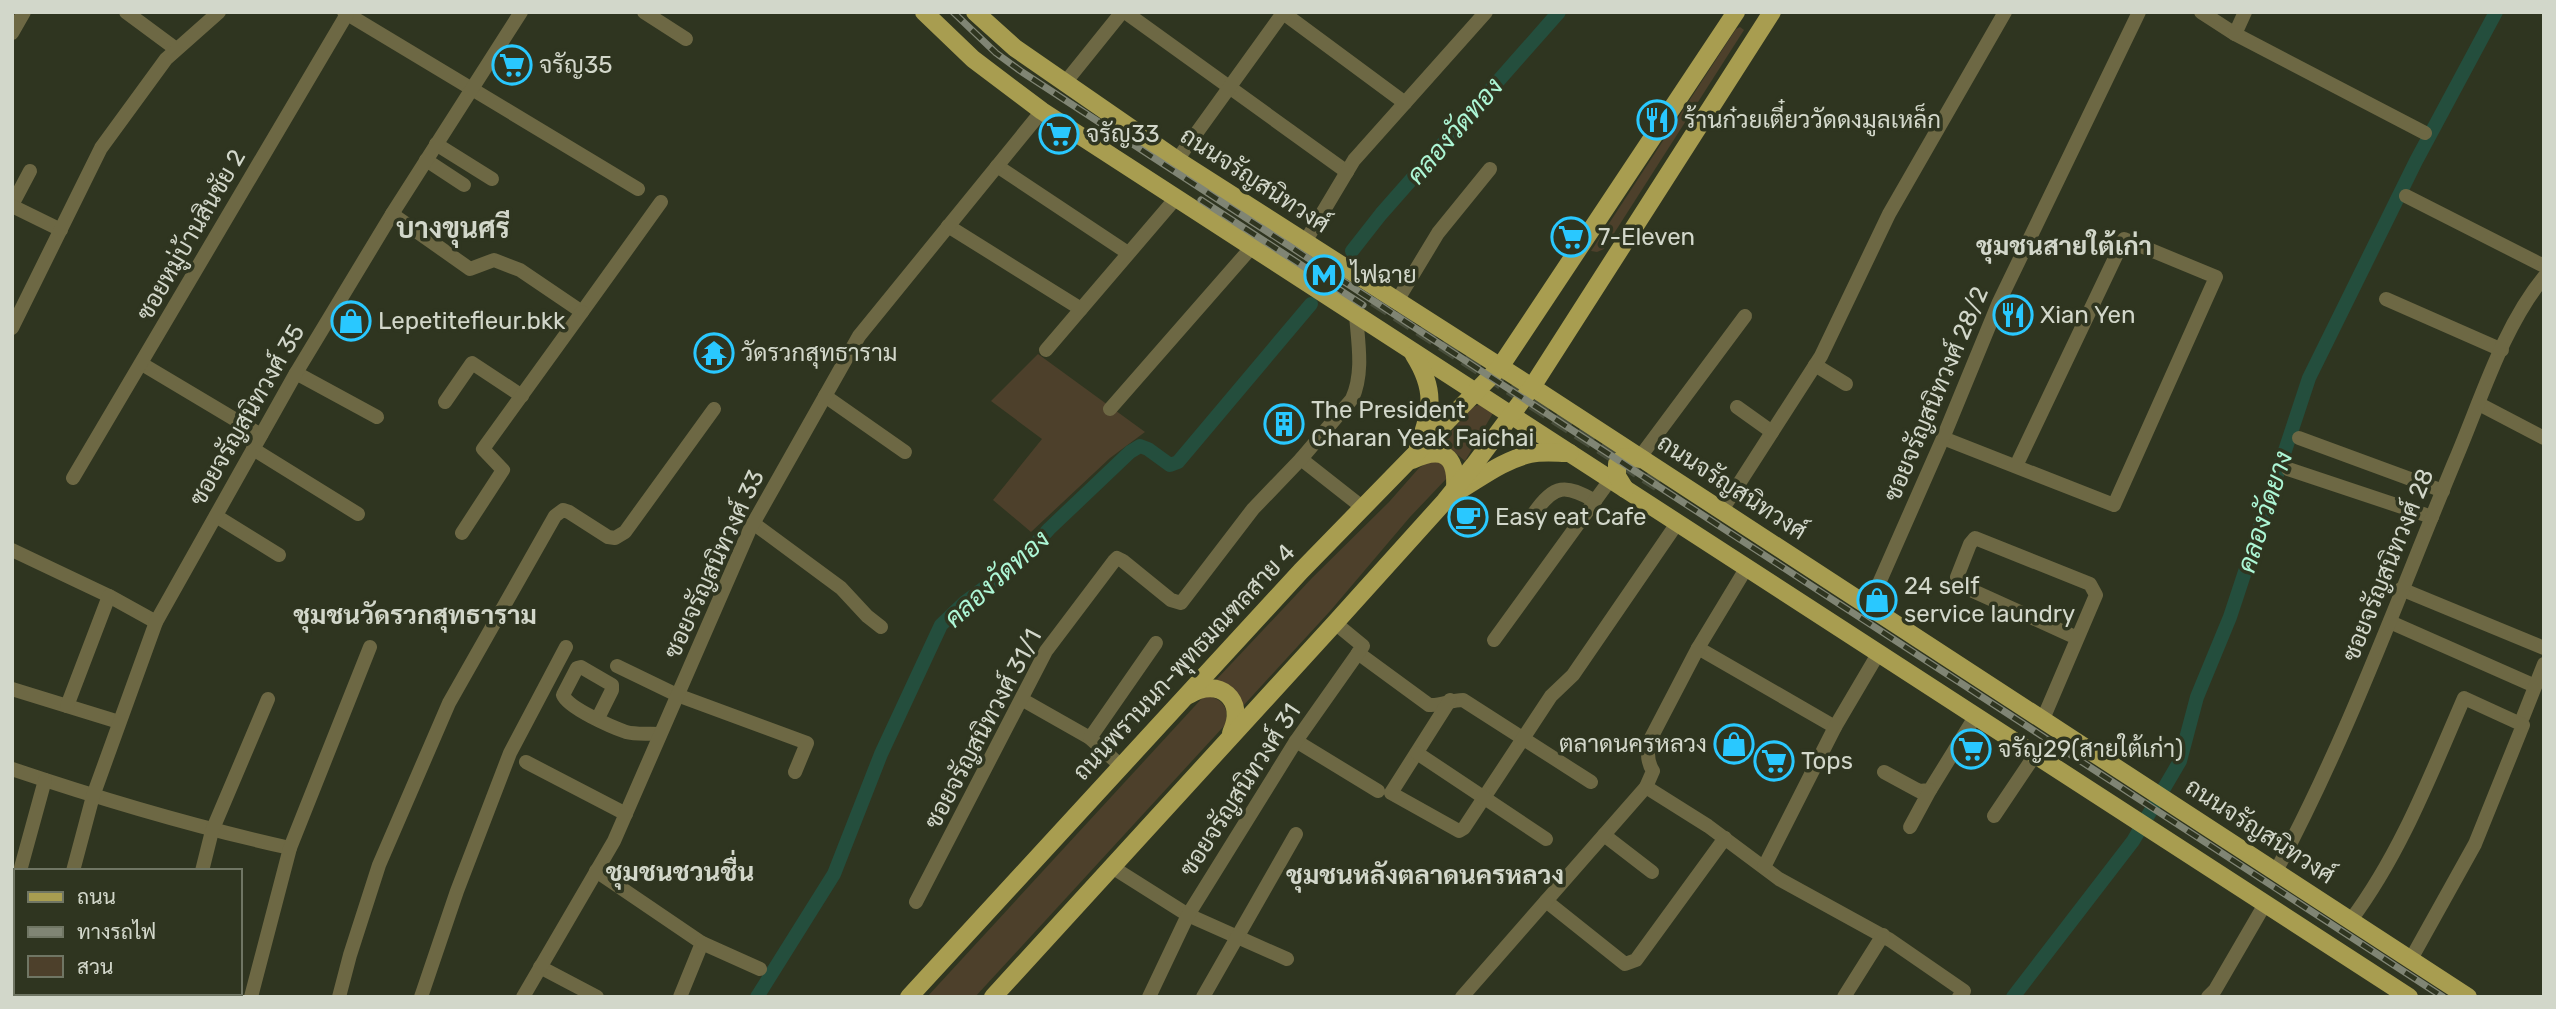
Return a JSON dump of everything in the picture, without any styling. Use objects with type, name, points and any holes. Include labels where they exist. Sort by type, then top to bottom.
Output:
[{"type":"main road","name":"ถนนจรัญสนิทวงศ์","points":[[924,12],[973,59],[1042,111],[1251,248],[1365,308]]},
{"type":"main road","name":"ถนนจรัญสนิทวงศ์","points":[[932,12],[998,68],[1074,121],[1365,308]]},
{"type":"main road","name":"ถนนจรัญสนิทวงศ์","points":[[960,12],[990,40],[1039,78],[1365,308],[1389,337],[2409,997]]},
{"type":"main road","name":"ถนนจรัญสนิทวงศ์","points":[[975,12],[1015,48],[1064,84],[1177,160],[1722,510],[2468,997]]},
{"type":"main road","name":"ถนนพรานนก-พุทธมณฑลสาย 4","points":[[909,997],[1362,507],[1500,367],[1736,12]]},
{"type":"main road","points":[[993,997],[1452,493],[1532,387],[1772,12]]},
{"type":"main road","points":[[1389,337],[1403,335],[1408,330],[1412,319],[1402,304]]},
{"type":"main road","points":[[1411,351],[1422,368],[1430,394],[1429,417],[1411,458]]},
{"type":"main road","points":[[1411,458],[1430,453],[1444,455],[1453,466],[1452,493]]},
{"type":"main road","points":[[1452,493],[1511,460],[1533,453],[1570,453]]},
{"type":"main road","points":[[1618,484],[1619,461],[1629,456],[1643,459]]},
{"type":"main road","points":[[1655,489],[1943,675],[2042,759]]},
{"type":"main road","points":[[1943,675],[2067,735]]},
{"type":"main road","points":[[1183,698],[1200,688],[1223,692],[1231,699],[1237,712],[1236,721],[1226,743]]},
{"type":"street","points":[[12,33],[24,12]]},
{"type":"street","points":[[126,12],[176,49]]},
{"type":"street","points":[[12,328],[101,148],[176,49],[219,12]]},
{"type":"street","name":"ซอยจรัญสนิทวงศ์ 35","points":[[74,869],[93,796],[156,622],[296,373],[392,214],[522,12]]},
{"type":"street","points":[[644,12],[686,39]]},
{"type":"street","points":[[1064,84],[1124,12],[1347,172]]},
{"type":"street","points":[[1305,242],[1354,160],[1486,12]]},
{"type":"street","points":[[1722,510],[1815,365],[1889,214],[2005,12]]},
{"type":"street","name":"ซอยจรัญสนิทวงศ์ 28/2","points":[[1869,606],[1999,302],[2139,12]]},
{"type":"street","points":[[2201,12],[2235,34],[2425,133]]},
{"type":"street","points":[[2235,34],[2245,12]]},
{"type":"street","points":[[346,13],[638,189]]},
{"type":"street","name":"ซอยหมู่บ้านสินชัย 2","points":[[73,478],[346,13]]},
{"type":"street","points":[[1177,160],[1283,13],[1405,103]]},
{"type":"street","name":"ซอยจรัญสนิทวงศ์ 33","points":[[523,997],[614,841],[753,523],[859,336],[1042,111]]},
{"type":"street","points":[[436,144],[492,178]]},
{"type":"street","points":[[426,160],[464,185]]},
{"type":"street","points":[[997,166],[1128,253]]},
{"type":"street","points":[[1402,304],[1437,233],[1490,169]]},
{"type":"street","points":[[30,171],[12,206],[61,230]]},
{"type":"street","points":[[2406,196],[2544,266]]},
{"type":"street","points":[[1046,350],[1175,198]]},
{"type":"street","points":[[462,533],[503,470],[483,449],[661,202]]},
{"type":"street","points":[[392,214],[470,269],[494,260],[520,270],[582,312]]},
{"type":"street","points":[[948,226],[1081,309]]},
{"type":"street","points":[[1943,438],[2114,505],[2216,276],[2124,239],[2016,466]]},
{"type":"street","points":[[1110,409],[1251,248]]},
{"type":"street","name":"ซอยจรัญสนิทวงศ์ 28","points":[[2276,872],[2308,811],[2502,350],[2528,299],[2544,277]]},
{"type":"street","points":[[2386,299],[2502,350]]},
{"type":"street","name":"ซอยจรัญสนิทวงศ์ 31/1","points":[[916,902],[1023,700],[1046,651],[1114,561],[1117,558],[1123,561],[1171,600],[1181,603],[1253,509],[1301,459],[1352,399],[1357,388],[1365,308]]},
{"type":"street","points":[[1643,459],[1745,316]]},
{"type":"street","points":[[445,402],[472,363],[522,396]]},
{"type":"street","points":[[142,364],[261,435]]},
{"type":"street","points":[[1815,365],[1846,384]]},
{"type":"street","points":[[296,373],[377,417]]},
{"type":"street","points":[[825,396],[905,452]]},
{"type":"street","points":[[2479,404],[2544,438]]},
{"type":"street","points":[[1737,407],[1772,432]]},
{"type":"street","points":[[339,997],[379,865],[449,703],[555,516],[563,510],[569,512],[608,537],[615,538],[625,532],[714,409]]},
{"type":"street","points":[[2299,438],[2442,491]]},
{"type":"street","points":[[253,449],[358,514]]},
{"type":"street","points":[[1301,459],[1362,507]]},
{"type":"street","points":[[2288,469],[2432,517]]},
{"type":"street","points":[[1494,640],[1595,501],[1618,484]]},
{"type":"street","points":[[1534,513],[1548,494],[1559,490],[1578,491],[1595,501]]},
{"type":"street","points":[[216,516],[279,555]]},
{"type":"street","points":[[1450,700],[1391,793],[1459,831],[1484,799],[1552,696],[1573,675],[1678,522]]},
{"type":"street","points":[[753,523],[841,588],[881,627]]},
{"type":"street","points":[[2043,719],[2096,595],[2094,588],[1975,538],[1957,577],[1962,586],[2077,638]]},
{"type":"street","points":[[12,550],[109,596],[156,622]]},
{"type":"street","points":[[1464,996],[1646,787],[1653,771],[1648,759],[1648,747],[1698,648],[1747,567]]},
{"type":"street","points":[[2401,589],[2544,648]]},
{"type":"street","points":[[67,706],[109,596]]},
{"type":"street","points":[[2390,621],[2535,686]]},
{"type":"street","points":[[1335,623],[1363,646],[1358,653],[1429,705],[1463,700],[1591,782]]},
{"type":"street","points":[[1090,738],[1156,643]]},
{"type":"street","points":[[251,997],[290,848],[370,647]]},
{"type":"street","points":[[421,997],[457,891],[510,753],[566,647]]},
{"type":"street","points":[[1698,648],[1835,727]]},
{"type":"street","name":"ซอยจรัญสนิทวงศ์ 31","points":[[1149,997],[1188,915],[1296,741],[1358,653]]},
{"type":"street","points":[[1764,867],[1835,727],[1878,654]]},
{"type":"street","points":[[2523,717],[2544,664]]},
{"type":"street","points":[[617,666],[677,695],[807,743],[794,772]]},
{"type":"street","points":[[12,689],[119,722]]},
{"type":"street","points":[[2351,920],[2396,853],[2464,698],[2523,725],[2475,844],[2411,959]]},
{"type":"street","points":[[202,869],[212,831],[268,699]]},
{"type":"street","points":[[1023,700],[1090,738],[1121,766]]},
{"type":"street","points":[[1910,827],[1975,717]]},
{"type":"street","points":[[598,718],[626,732],[660,734]]},
{"type":"street","points":[[1296,741],[1378,791]]},
{"type":"street","points":[[1417,753],[1546,839]]},
{"type":"street","points":[[1994,816],[2042,759]]},
{"type":"street","points":[[526,762],[626,814]]},
{"type":"street","points":[[12,769],[212,831],[290,848]]},
{"type":"street","points":[[1884,772],[1919,791],[1930,790]]},
{"type":"street","points":[[21,869],[45,780]]},
{"type":"street","points":[[1646,787],[1808,895],[1882,935],[1964,991],[1959,997]]},
{"type":"street","points":[[1203,997],[1296,834]]},
{"type":"street","points":[[1604,835],[1652,872]]},
{"type":"street","points":[[1546,901],[1625,964],[1631,963],[1636,960],[1724,838]]},
{"type":"street","points":[[1112,867],[1188,915],[1287,959]]},
{"type":"street","points":[[596,871],[702,943],[760,969]]},
{"type":"street","points":[[2208,997],[2215,990],[2264,904]]},
{"type":"street","points":[[1844,997],[1882,935]]},
{"type":"street","points":[[680,997],[702,943]]},
{"type":"street","points":[[540,967],[597,997]]},
{"type":"green space","points":[[1740,27],[1744,30],[1604,249],[1591,251],[1736,29]]},
{"type":"green space","points":[[1038,354],[1145,432],[1110,458],[1031,532],[993,500],[1042,439],[991,401]]},
{"type":"green space","points":[[1481,404],[1493,413],[1465,461],[1453,451],[1439,445],[1473,407]]},
{"type":"green space","points":[[1439,460],[1445,465],[1448,477],[1243,706],[1216,680],[1419,468],[1428,462]]},
{"type":"green space","points":[[1205,695],[1223,704],[1226,713],[1225,725],[975,997],[927,997]]},
{"type":"waterway","name":"คลองวัดทอง","points":[[1352,251],[1381,214],[1559,12]]},
{"type":"waterway","name":"คลองวัดยาง","points":[[2013,997],[2133,841],[2180,761],[2197,697],[2230,617],[2309,378],[2416,161],[2496,12]]},
{"type":"waterway","name":"คลองวัดทอง","points":[[757,997],[834,874],[881,754],[941,625],[965,602],[1019,562],[1049,529],[1130,452],[1140,446],[1170,465],[1178,462],[1311,304]]},
{"type":"tunnel","points":[[1375,298],[1659,483]]},
{"type":"railway","points":[[953,12],[996,53],[1022,72],[2443,997]]},
{"type":"railway","points":[[1201,200],[1363,305]]},
{"type":"place","name":"จรัญ35","points":[[512,65]]},
{"type":"place","name":"ร้านก๋วยเตี๋ยววัดดงมูลเหล็ก","points":[[1657,120]]},
{"type":"place","name":"จรัญ33","points":[[1059,134]]},
{"type":"place","name":"7-Eleven","points":[[1571,237]]},
{"type":"place","name":"ไฟฉาย","points":[[1324,275]]},
{"type":"place","name":"Xian Yen","points":[[2013,315]]},
{"type":"place","name":"Lepetitefleur.bkk","points":[[351,321]]},
{"type":"place","name":"วัดรวกสุทธาราม","points":[[714,353]]},
{"type":"place","name":"The President Charan Yeak Faichai","points":[[1284,424]]},
{"type":"place","name":"Easy eat Cafe","points":[[1468,517]]},
{"type":"place","name":"24 self service laundry","points":[[1877,600]]},
{"type":"place","name":"ตลาดนครหลวง","points":[[1734,744]]},
{"type":"place","name":"จรัญ29(สายใต้เก่า)","points":[[1971,749]]},
{"type":"place","name":"Tops","points":[[1774,761]]},
{"type":"district","name":"บางขุนศรี","points":[[453,228]]},
{"type":"district","name":"ชุมชนสายใต้เก่า","points":[[2064,246]]},
{"type":"district","name":"ชุมชนวัดรวกสุทธาราม","points":[[415,615]]},
{"type":"district","name":"ชุมชนชวนชื่น","points":[[680,872]]},
{"type":"district","name":"ชุมชนหลังตลาดนครหลวง","points":[[1425,875]]}]
